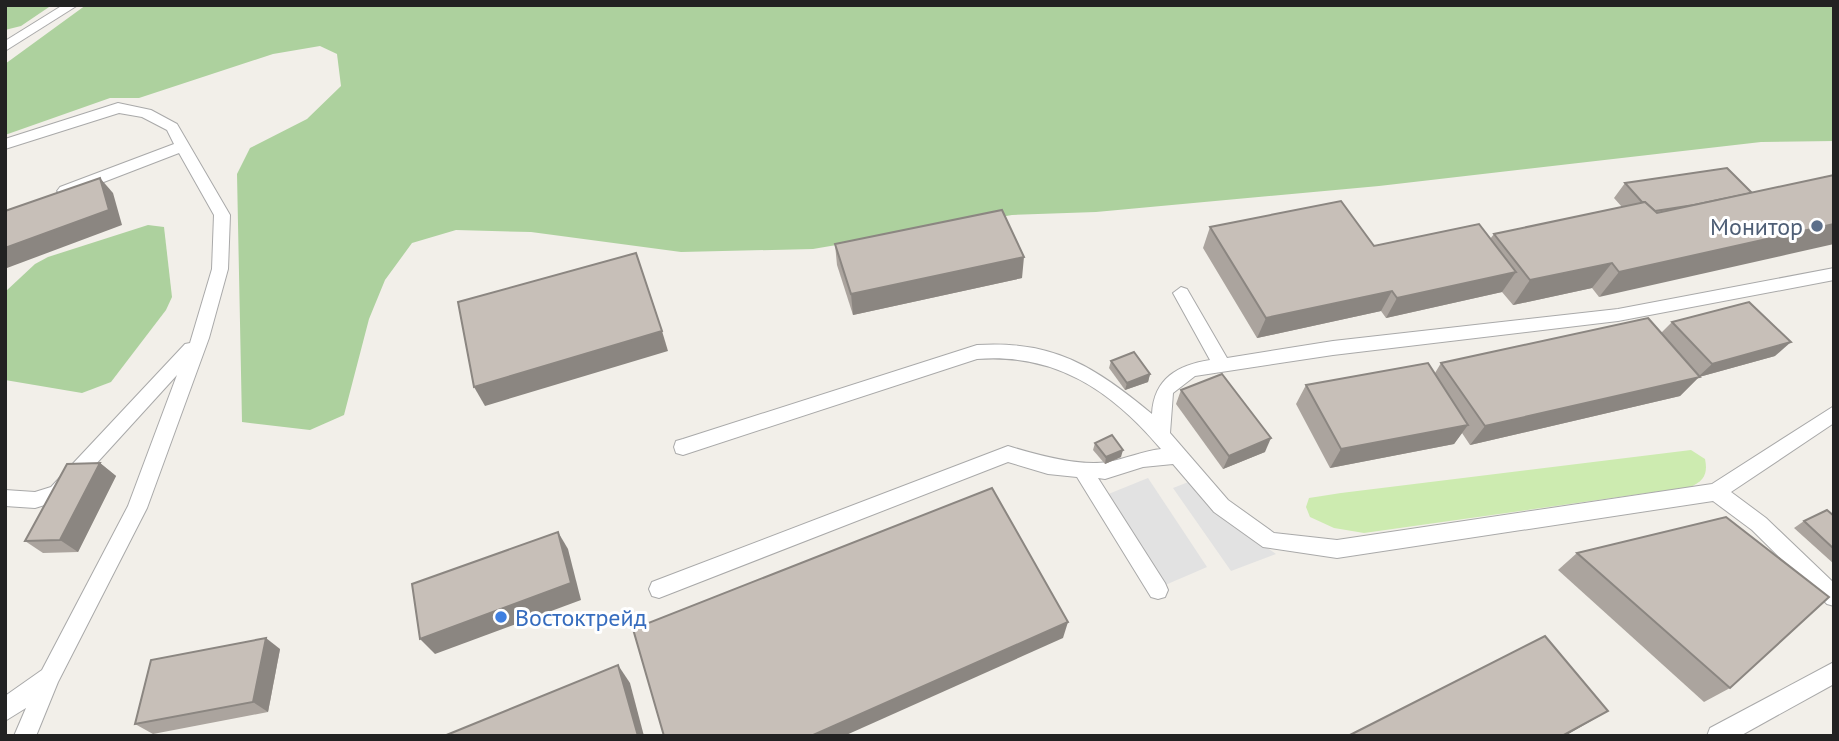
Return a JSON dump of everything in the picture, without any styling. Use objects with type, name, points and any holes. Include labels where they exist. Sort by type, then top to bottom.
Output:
[{"type":"lane","points":[[5,47],[72,5]]},
{"type":"lane","points":[[5,144],[118,108],[146,113],[172,127],[222,215],[220,269],[200,338],[137,508],[50,676],[24,736]]},
{"type":"lane","points":[[54,195],[183,146]]},
{"type":"lane","points":[[1161,434],[1161,407],[1166,386],[1175,377],[1192,370],[1333,348],[1618,315],[1834,274]]},
{"type":"lane","points":[[1181,293],[1222,365]]},
{"type":"lane","points":[[5,498],[35,500],[58,493],[161,384],[200,338]]},
{"type":"lane","points":[[684,447],[978,352],[1005,350],[1056,359],[1103,384],[1161,434],[1222,506],[1270,541],[1337,549],[1716,492],[1834,414]]},
{"type":"lane","points":[[659,589],[1008,454],[1048,466],[1105,471],[1143,459],[1180,456]]},
{"type":"lane","points":[[1082,469],[1158,590]]},
{"type":"lane","points":[[1716,492],[1759,524],[1834,597]]},
{"type":"lane","points":[[1718,736],[1834,672]]},
{"type":"lane","points":[[5,710],[50,676]]},
{"type":"green space","points":[[5,5],[52,5],[21,26],[5,30]]},
{"type":"green space","points":[[86,5],[1834,5],[1834,141],[1761,142],[1379,186],[1096,212],[1012,215],[813,249],[681,252],[531,232],[456,230],[412,243],[385,280],[369,319],[344,415],[310,430],[242,422],[237,174],[250,148],[307,119],[341,86],[337,54],[320,46],[273,54],[139,98],[110,98],[5,135],[5,64]]},
{"type":"green space","points":[[148,225],[164,227],[172,297],[166,310],[111,382],[82,393],[5,380],[5,292],[35,264],[48,257]]},
{"type":"green space","points":[[1691,450],[1705,459],[1706,469],[1702,479],[1690,487],[1364,533],[1334,528],[1310,517],[1306,507],[1309,498],[1341,493]]},
{"type":"shaded area","points":[[1148,478],[1207,567],[1163,586],[1106,495]]},
{"type":"shaded area","points":[[1191,481],[1249,535],[1276,554],[1231,571],[1173,488]]},
{"type":"building","points":[[1727,168],[1752,193],[1655,211],[1642,202],[1625,183]]},
{"type":"building","points":[[1834,175],[1834,224],[1619,272],[1612,263],[1530,280],[1494,234],[1645,202],[1657,213]]},
{"type":"building","points":[[100,178],[109,210],[5,248],[5,211]]},
{"type":"building","points":[[1341,201],[1374,246],[1479,224],[1516,272],[1397,298],[1392,291],[1266,318],[1210,227]]},
{"type":"building","points":[[1002,210],[1024,257],[851,294],[835,244]]},
{"type":"building","points":[[636,253],[662,331],[474,387],[458,302]]},
{"type":"building","points":[[1749,302],[1791,342],[1712,364],[1672,322]]},
{"type":"building","points":[[1648,318],[1700,377],[1485,426],[1441,363]]},
{"type":"building","points":[[1134,352],[1150,374],[1127,383],[1111,361]]},
{"type":"building","points":[[1428,363],[1468,425],[1341,449],[1306,385]]},
{"type":"building","points":[[1222,374],[1271,438],[1229,456],[1181,390]]},
{"type":"building","points":[[1112,435],[1123,450],[1106,457],[1095,443]]},
{"type":"building","points":[[100,463],[60,540],[25,541],[67,464]]},
{"type":"building","points":[[992,488],[1068,622],[811,736],[664,736],[633,629]]},
{"type":"building","points":[[1827,510],[1834,516],[1834,549],[1804,521]]},
{"type":"building","points":[[1726,517],[1829,597],[1730,688],[1577,553]]},
{"type":"building","points":[[558,532],[571,583],[420,639],[412,584]]},
{"type":"building","points":[[1545,636],[1608,711],[1562,736],[1348,736]]},
{"type":"building","points":[[266,638],[253,702],[135,724],[151,660]]},
{"type":"building","points":[[618,665],[638,736],[444,736]]},
{"type":"place","name":"Монитор","points":[[1817,226]]},
{"type":"place","name":"Востоктрейд","points":[[501,617]]}]
